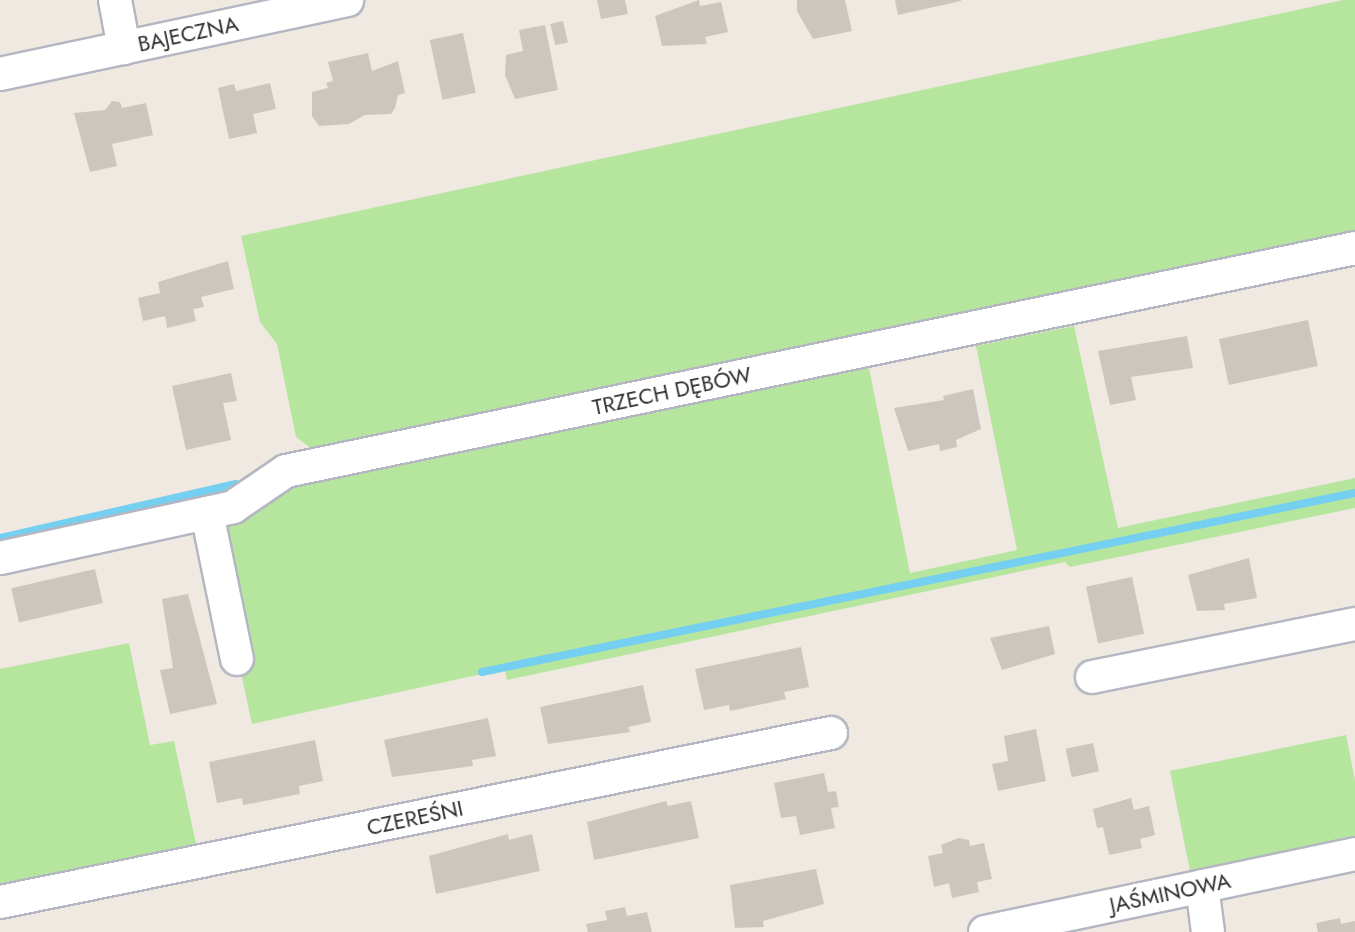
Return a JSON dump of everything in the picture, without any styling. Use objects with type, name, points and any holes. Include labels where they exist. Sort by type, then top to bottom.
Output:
[{"type":"street","name":"BAJECZNA","points":[[115,0],[124,48]]},
{"type":"street","name":"BAJECZNA","points":[[0,74],[347,0]]},
{"type":"street","name":"TRZECH DĘBÓW","points":[[0,558],[233,507],[286,471],[1355,248]]},
{"type":"street","points":[[207,513],[237,659]]},
{"type":"street","points":[[1092,677],[1355,624]]},
{"type":"street","name":"CZEREŚNI","points":[[0,902],[831,733]]},
{"type":"street","name":"JAŚMINOWA","points":[[985,932],[1355,854]]},
{"type":"street","points":[[1202,886],[1208,932]]},
{"type":"green space","points":[[1343,0],[1355,0],[1355,232],[312,449],[296,437],[277,344],[260,322],[241,236]]},
{"type":"green space","points":[[1074,326],[1118,528],[1355,478],[1355,508],[1070,567],[1065,562],[507,680],[505,669],[252,724],[240,668],[252,664],[224,518],[291,479],[869,368],[910,573],[1017,550],[976,346]]},
{"type":"green space","points":[[129,643],[150,745],[174,741],[198,853],[0,897],[0,669]]},
{"type":"green space","points":[[1346,735],[1355,780],[1355,836],[1190,871],[1170,771]]},
{"type":"building","points":[[597,0],[625,0],[628,14],[601,19]]},
{"type":"building","points":[[699,0],[700,6],[721,2],[728,32],[705,37],[707,44],[662,46],[655,16]]},
{"type":"building","points":[[797,0],[845,0],[852,31],[813,39],[797,11]]},
{"type":"building","points":[[895,0],[961,0],[961,1],[898,15]]},
{"type":"building","points":[[563,21],[568,42],[555,45],[550,24]]},
{"type":"building","points":[[545,25],[558,90],[515,99],[505,75],[506,55],[523,51],[519,30]]},
{"type":"building","points":[[463,33],[476,93],[442,100],[430,40]]},
{"type":"building","points":[[368,53],[372,71],[398,61],[405,93],[398,95],[391,114],[365,115],[349,124],[319,126],[312,116],[312,92],[328,88],[326,83],[333,81],[328,62]]},
{"type":"building","points":[[270,83],[276,109],[253,114],[257,133],[229,139],[218,88],[234,84],[236,91]]},
{"type":"building","points":[[112,101],[120,102],[122,108],[146,103],[153,135],[112,144],[117,166],[90,172],[74,113],[105,110]]},
{"type":"building","points":[[228,261],[234,289],[201,297],[204,307],[193,309],[196,321],[167,328],[165,316],[143,321],[138,298],[160,293],[158,282]]},
{"type":"building","points":[[1308,320],[1318,366],[1229,385],[1219,339]]},
{"type":"building","points":[[1187,336],[1193,368],[1131,377],[1136,400],[1110,405],[1098,351]]},
{"type":"building","points":[[231,373],[237,401],[223,403],[231,440],[186,450],[172,386]]},
{"type":"building","points":[[973,389],[981,429],[956,440],[957,447],[940,451],[939,444],[908,451],[894,408],[944,400],[943,396]]},
{"type":"building","points":[[1249,558],[1257,598],[1224,604],[1225,610],[1197,611],[1188,575]]},
{"type":"building","points":[[95,569],[103,603],[19,622],[11,588]]},
{"type":"building","points":[[1132,577],[1144,634],[1098,644],[1086,587]]},
{"type":"building","points":[[188,594],[217,704],[170,714],[160,670],[173,668],[162,599]]},
{"type":"building","points":[[1049,626],[1055,654],[1002,670],[990,638]]},
{"type":"building","points":[[801,647],[809,687],[784,692],[786,699],[730,711],[729,705],[704,710],[695,669]]},
{"type":"building","points":[[643,685],[651,722],[628,727],[630,732],[548,744],[540,707]]},
{"type":"building","points":[[488,718],[496,756],[472,760],[473,766],[392,777],[384,740]]},
{"type":"building","points":[[1036,729],[1046,781],[998,791],[992,764],[1008,761],[1004,736]]},
{"type":"building","points":[[315,740],[323,781],[299,786],[300,794],[243,805],[242,798],[217,803],[209,762]]},
{"type":"building","points":[[1093,743],[1099,771],[1072,777],[1066,749]]},
{"type":"building","points":[[824,773],[828,792],[836,791],[839,807],[831,808],[835,828],[800,835],[796,816],[781,818],[774,783]]},
{"type":"building","points":[[1131,798],[1134,810],[1149,806],[1155,835],[1140,839],[1142,848],[1109,855],[1103,827],[1097,828],[1093,809]]},
{"type":"building","points":[[666,801],[668,806],[691,801],[699,838],[594,860],[587,822]]},
{"type":"building","points":[[508,834],[509,840],[532,834],[540,871],[436,894],[429,856]]},
{"type":"building","points":[[959,838],[969,840],[970,846],[984,843],[992,879],[977,882],[979,892],[952,898],[949,883],[934,887],[928,856],[943,853],[941,845]]},
{"type":"building","points":[[816,869],[824,904],[763,921],[764,927],[735,928],[730,885]]},
{"type":"building","points":[[625,907],[627,916],[647,912],[652,932],[588,932],[586,924],[607,920],[605,911]]},
{"type":"building","points":[[1340,918],[1341,924],[1355,921],[1355,932],[1318,932],[1316,923]]},
{"type":"waterway","points":[[0,538],[236,484]]},
{"type":"waterway","points":[[482,672],[1355,493]]}]
